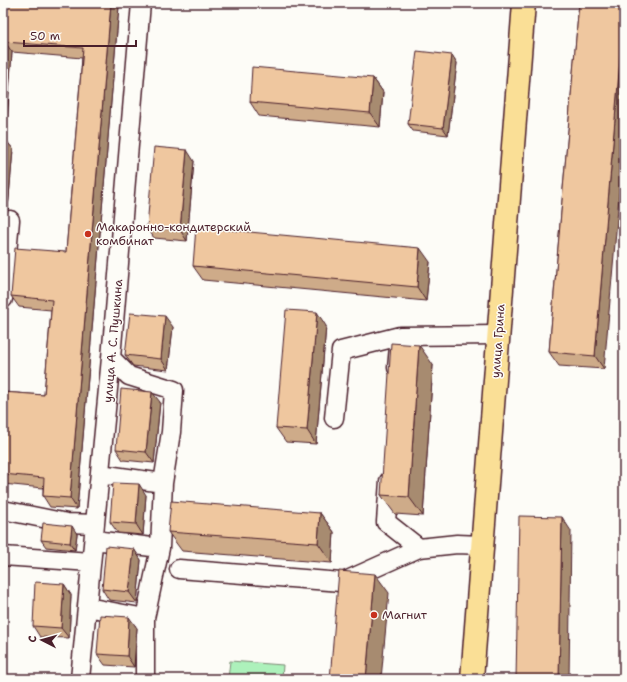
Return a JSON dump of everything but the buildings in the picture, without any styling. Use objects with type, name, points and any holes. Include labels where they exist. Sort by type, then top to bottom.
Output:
[{"type":"highway","name":"улица Грина","points":[[472,679],[524,3]]},
{"type":"street","name":"улица А. С. Пушкина","points":[[80,679],[112,358],[141,3]]},
{"type":"street","points":[[3,299],[10,220]]},
{"type":"street","points":[[334,418],[341,352],[400,336],[498,334]]},
{"type":"street","points":[[396,382],[400,336]]},
{"type":"street","points":[[112,358],[129,376],[174,390],[171,432],[163,482],[160,548],[145,618],[145,675]]},
{"type":"street","points":[[390,468],[386,522],[420,548]]},
{"type":"street","points":[[100,474],[163,482]]},
{"type":"street","points":[[3,510],[67,523],[94,532],[160,548]]},
{"type":"street","points":[[179,569],[340,589],[420,548],[457,544],[482,546]]},
{"type":"street","points":[[3,556],[91,562]]},
{"type":"street","points":[[87,608],[145,618]]},
{"type":"green space","points":[[230,661],[283,665],[282,679],[228,679]]},
{"type":"place","name":"Макаронно-кондитерский комбинат","points":[[88,234]]},
{"type":"place","name":"Магнит","points":[[374,615]]}]
